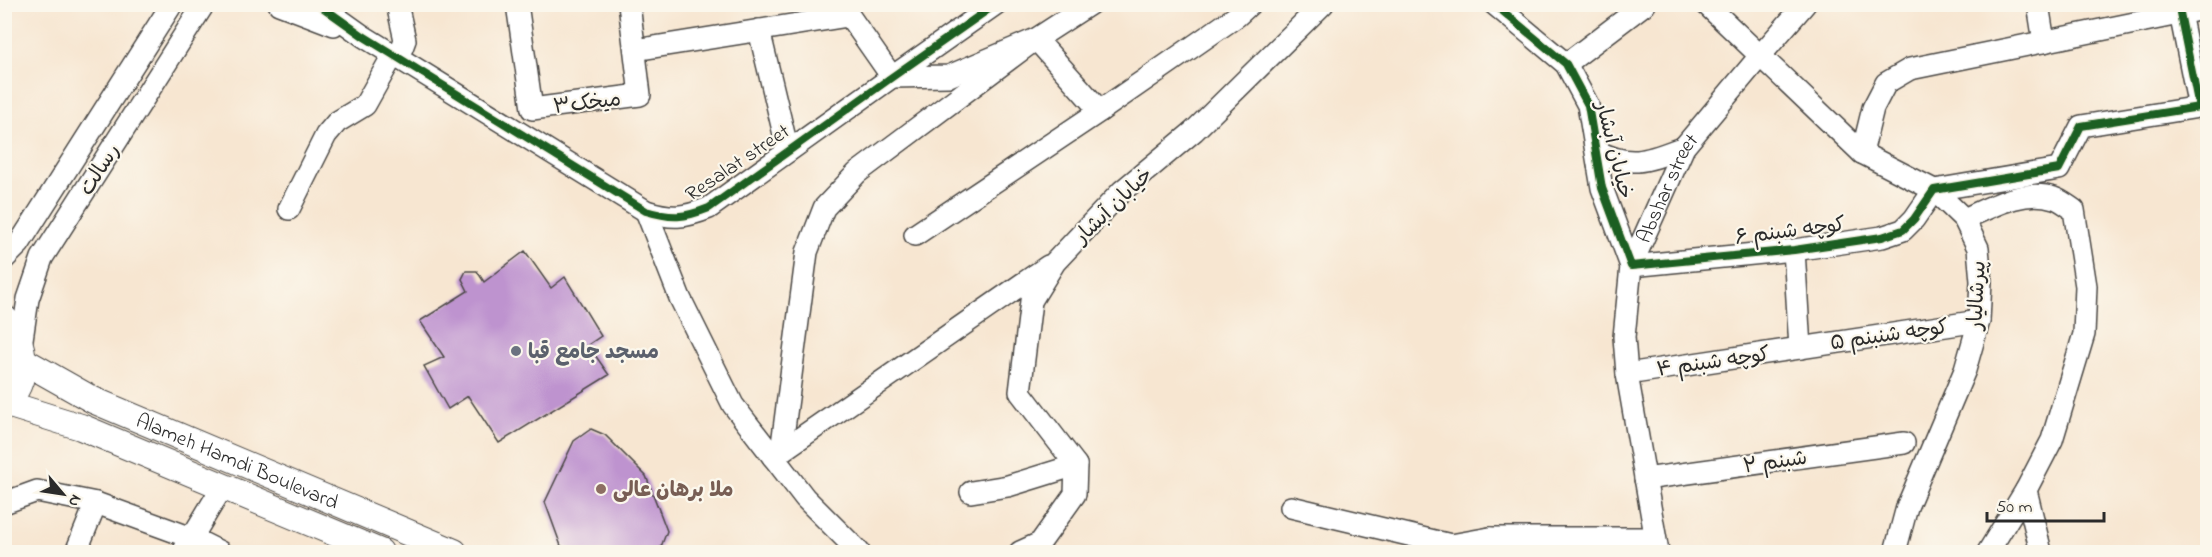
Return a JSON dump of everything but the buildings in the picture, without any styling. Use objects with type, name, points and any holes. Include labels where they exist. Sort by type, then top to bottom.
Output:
[{"type":"main road","points":[[4,318],[15,331],[23,353],[22,377],[6,405]]},
{"type":"main road","name":"Alameh Hamdi Boulevard","points":[[23,353],[93,400],[454,552]]},
{"type":"main road","points":[[81,428],[76,415],[80,407],[93,400]]},
{"type":"main road","name":"Alameh Hamdi Boulevard","points":[[6,405],[81,428],[380,552]]},
{"type":"street","name":"رسالت","points":[[4,259],[19,244],[172,4]]},
{"type":"street","name":"رسالت","points":[[23,353],[28,298],[42,258],[204,4]]},
{"type":"street","points":[[279,4],[363,36]]},
{"type":"street","points":[[318,4],[363,36]]},
{"type":"street","points":[[288,208],[326,135],[337,122],[365,105],[393,55],[402,48],[405,40],[397,4]]},
{"type":"street","name":"میخک۳","points":[[517,4],[532,109],[640,95],[635,50]]},
{"type":"street","points":[[629,4],[635,50],[759,30],[845,10],[892,77],[949,75],[1036,39]]},
{"type":"street","name":"Resalat street","points":[[363,36],[646,211],[667,217],[678,217],[689,216],[710,208],[996,4]]},
{"type":"street","points":[[777,455],[807,252],[824,208],[857,173],[1036,39],[1090,4]]},
{"type":"street","points":[[915,235],[1100,111],[1237,16],[1250,4]]},
{"type":"street","name":"خیابان آبشار","points":[[1076,465],[1020,392],[1031,301],[1055,262],[1122,191],[1194,131],[1323,4]]},
{"type":"street","name":"خیابان آبشار","points":[[1494,4],[1566,64],[1589,107],[1602,188],[1631,266]]},
{"type":"street","points":[[1566,64],[1646,4]]},
{"type":"street","name":"پیرشالیار","points":[[1706,4],[1862,153],[1934,190],[1964,219],[1978,248],[1981,281],[1979,321],[1965,370],[1907,507],[1895,552]]},
{"type":"street","name":"Abshar street","points":[[1656,545],[1627,374],[1624,337],[1631,266],[1684,147],[1805,4]]},
{"type":"street","points":[[2038,4],[2044,42]]},
{"type":"street","points":[[1862,153],[1873,108],[1886,83],[1910,69],[2208,8]]},
{"type":"street","points":[[1934,190],[2059,169],[2080,126],[2199,107],[2180,13]]},
{"type":"street","points":[[759,30],[788,152]]},
{"type":"street","points":[[1036,39],[1100,111]]},
{"type":"street","points":[[1597,152],[1624,162],[1649,160],[1684,147]]},
{"type":"street","name":"کوچه شبنم ۶","points":[[1631,266],[1794,250],[1882,237],[1903,230],[1914,219],[1934,190]]},
{"type":"street","points":[[1964,219],[1999,203],[2028,195],[2054,198],[2074,210],[2086,286],[2084,334],[2052,440],[2026,490],[1988,552]]},
{"type":"street","points":[[646,211],[680,298],[733,405],[777,455],[805,498],[859,552]]},
{"type":"street","points":[[1794,250],[1800,348]]},
{"type":"street","points":[[777,455],[1055,262]]},
{"type":"street","name":"کوچه شنبنم ۵","points":[[1800,348],[1979,321]]},
{"type":"street","name":"کوچه شبنم ۴","points":[[1627,374],[1800,348]]},
{"type":"street","name":"شبنم ۲","points":[[1645,479],[1904,443]]},
{"type":"street","points":[[971,492],[1008,486],[1076,465],[1075,494],[1040,543],[1020,552]]},
{"type":"street","points":[[187,545],[223,486]]},
{"type":"street","points":[[2026,490],[2041,552]]},
{"type":"street","points":[[4,503],[37,491],[96,503],[187,545],[220,552]]},
{"type":"street","points":[[75,552],[96,503]]},
{"type":"street","points":[[1291,507],[1451,545],[1656,545]]},
{"type":"cycle path","points":[[318,4],[363,36],[646,211],[678,216],[709,208],[996,4]]},
{"type":"cycle path","points":[[1494,4],[1566,64],[1588,105],[1602,188],[1631,266],[1794,250],[1882,237],[1903,230],[1914,219],[1934,190],[2059,169],[2081,126],[2199,107],[2180,13]]},
{"type":"place","name":"مسجد جامع قبا","points":[[516,351]]},
{"type":"place","name":"ملا برهان عالی","points":[[601,489]]}]
